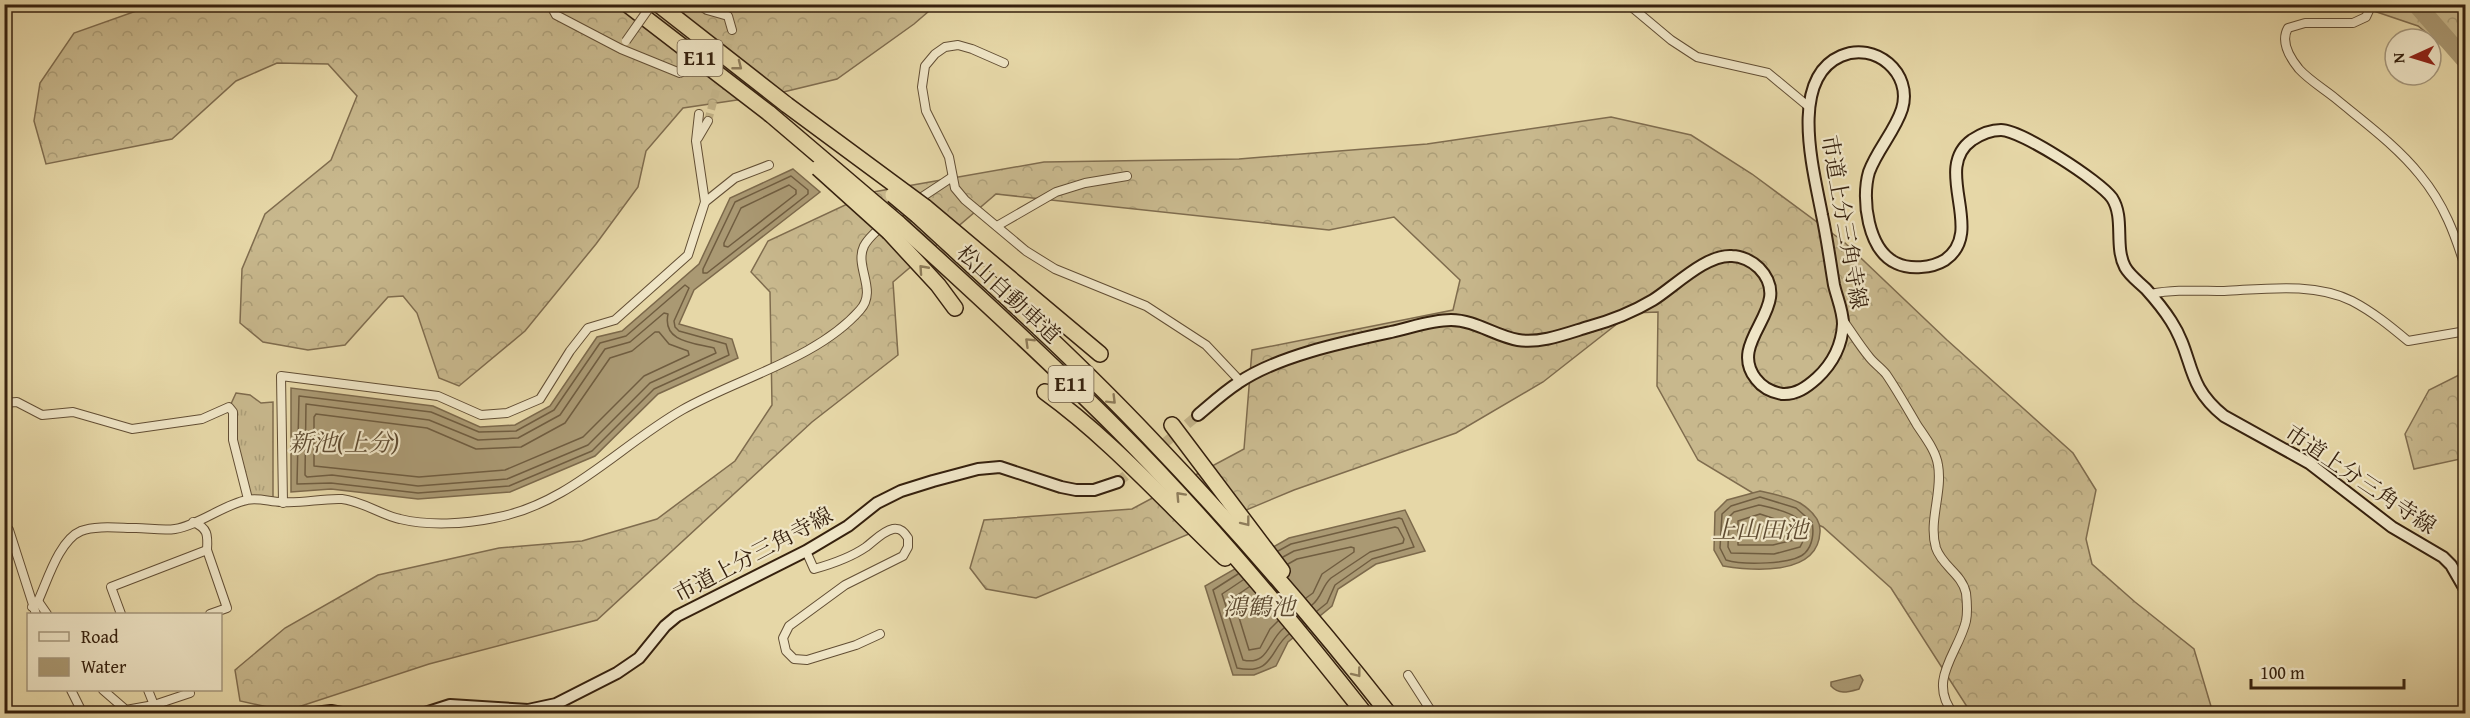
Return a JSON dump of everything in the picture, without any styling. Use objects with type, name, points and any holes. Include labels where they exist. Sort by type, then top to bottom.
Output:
[{"type":"highway","name":"E11","points":[[627,4],[697,56],[894,227]]},
{"type":"highway","name":"E11","points":[[658,4],[921,211]]},
{"type":"highway","points":[[921,211],[1100,354]]},
{"type":"highway","name":"松山自動車道","points":[[921,211],[1255,543],[1389,714]]},
{"type":"highway","points":[[894,227],[956,308]]},
{"type":"highway","name":"松山自動車道","points":[[894,227],[1012,326],[1119,430],[1230,557]]},
{"type":"highway","points":[[1044,392],[1069,409],[1230,557],[1311,645],[1365,714]]},
{"type":"highway","points":[[1172,425],[1255,543]]},
{"type":"street","points":[[550,4],[556,15],[621,49],[680,73]]},
{"type":"street","points":[[621,49],[652,4]]},
{"type":"street","points":[[698,4],[707,10],[728,16],[732,30]]},
{"type":"street","points":[[1628,4],[1671,40],[1697,57],[1768,73],[1809,107]]},
{"type":"street","points":[[2372,4],[2366,16],[2353,23],[2305,23],[2288,28],[2285,34],[2286,50],[2300,70],[2362,120],[2420,174],[2440,203],[2454,230],[2466,270]]},
{"type":"street","points":[[1004,63],[958,45],[945,47],[935,54],[925,66],[922,87],[926,111],[949,158],[955,188],[964,200],[1026,251],[1054,269],[1146,306],[1184,329],[1206,345],[1240,381]]},
{"type":"street","name":"市道上分三角寺線","points":[[1198,415],[1240,381],[1284,360],[1377,335],[1449,320],[1471,323],[1519,341],[1537,340],[1586,328],[1618,317],[1655,299],[1701,266],[1716,258],[1731,255],[1751,261],[1768,279],[1770,288],[1769,307],[1752,339],[1747,359],[1753,375],[1774,393],[1791,394],[1814,380],[1834,357],[1840,342],[1843,320],[1809,146],[1809,107],[1825,66],[1837,57],[1860,51],[1882,57],[1897,73],[1903,91],[1901,112],[1872,165],[1866,187],[1872,232],[1884,255],[1895,263],[1905,266],[1929,266],[1940,263],[1950,256],[1956,246],[1962,224],[1955,177],[1959,153],[1966,144],[1985,132],[2004,130],[2035,143],[2109,194],[2118,215],[2121,254],[2126,268],[2151,294],[2175,327],[2193,381],[2214,408],[2224,416],[2309,462],[2392,527],[2443,557],[2451,565],[2466,591]]},
{"type":"street","points":[[283,503],[281,376],[438,396],[481,415],[507,413],[540,399],[570,351],[588,328],[615,321],[688,255],[705,202],[696,141],[699,114]]},
{"type":"street","points":[[696,141],[708,121]]},
{"type":"street","points":[[705,202],[735,178],[769,165]]},
{"type":"street","points":[[997,226],[1056,192],[1084,183],[1127,176]]},
{"type":"street","points":[[35,608],[59,555],[70,539],[81,531],[114,528],[176,529],[248,499],[283,503],[344,499],[400,520],[462,523],[496,518],[549,500],[677,413],[713,393],[818,344],[846,324],[863,307],[869,292],[862,261],[863,248],[874,232],[952,177]]},
{"type":"street","points":[[2151,294],[2172,290],[2293,289],[2321,292],[2349,300],[2377,316],[2408,341],[2466,331]]},
{"type":"street","points":[[1843,320],[1869,357],[1885,373],[1932,448],[1938,464],[1940,485],[1935,525],[1936,548],[1942,559],[1956,573],[1965,590],[1968,609],[1966,622],[1948,662],[1944,680],[1944,702],[1954,714]]},
{"type":"street","points":[[4,403],[17,402],[42,415],[73,412],[132,429],[202,419],[229,407],[233,412],[233,440],[248,499]]},
{"type":"street","name":"市道上分三角寺線","points":[[422,714],[450,705],[528,710],[556,704],[617,673],[639,658],[665,626],[677,616],[806,551],[848,526],[877,503],[893,495],[978,469],[1000,467],[1076,490],[1094,490],[1118,482]]},
{"type":"street","points":[[193,522],[202,526],[208,534],[207,550],[227,608],[215,613]]},
{"type":"street","points":[[4,524],[9,530],[35,608]]},
{"type":"street","points":[[806,551],[814,570],[865,548],[887,532],[895,529],[903,531],[909,538],[908,547],[903,556],[844,585],[789,626],[783,638],[786,651],[794,659],[807,660],[856,645],[880,634]]},
{"type":"street","points":[[120,613],[111,587],[207,550]]},
{"type":"street","points":[[1408,675],[1432,714]]},
{"type":"street","points":[[72,691],[83,714]]},
{"type":"street","points":[[104,691],[126,710],[154,705],[190,693],[189,691]]},
{"type":"street","points":[[148,691],[154,705]]},
{"type":"street","points":[[306,714],[331,711],[347,714]]},
{"type":"green space","points":[[153,5],[936,5],[914,24],[837,79],[771,95],[683,108],[646,151],[638,187],[596,244],[525,331],[459,386],[439,378],[417,313],[403,296],[388,297],[345,345],[308,350],[263,342],[240,323],[242,269],[265,214],[331,160],[357,96],[328,64],[277,63],[236,81],[172,139],[46,164],[34,121],[40,83],[74,33]]},
{"type":"green space","points":[[2356,5],[2465,5],[2465,64],[2443,46],[2443,27],[2418,26]]},
{"type":"green space","points":[[1611,117],[1691,135],[1752,174],[1844,242],[1947,340],[2073,453],[2096,490],[2086,539],[2092,564],[2194,649],[2213,713],[1971,713],[1891,588],[1823,527],[1776,507],[1698,460],[1657,386],[1658,312],[1631,313],[1543,382],[1456,433],[1294,490],[1036,598],[986,589],[970,568],[984,520],[1132,509],[1244,449],[1252,350],[1453,310],[1460,280],[1394,217],[1329,230],[996,194],[893,282],[898,355],[812,422],[597,620],[429,664],[286,711],[240,701],[235,670],[285,628],[378,575],[499,548],[582,541],[657,519],[735,461],[772,405],[770,292],[751,272],[768,241],[873,192],[1044,162],[1239,159],[1427,144]]},
{"type":"green space","points":[[2465,372],[2465,458],[2414,469],[2405,434],[2429,390]]},
{"type":"green space","points":[[236,393],[250,395],[261,403],[273,402],[273,499],[250,497],[235,440],[230,406]]},
{"type":"water","name":"新池(上分)","points":[[793,169],[820,192],[694,290],[679,324],[732,339],[738,358],[658,394],[595,456],[510,492],[418,499],[331,489],[291,492],[291,388],[433,406],[480,427],[515,425],[550,406],[597,337],[622,331],[699,264],[730,198]]},
{"type":"water","name":"上山田池","points":[[1760,491],[1796,501],[1811,512],[1820,527],[1817,546],[1808,557],[1782,567],[1751,569],[1723,566],[1714,550],[1715,512],[1727,500]]},
{"type":"water","name":"鴻鶴池","points":[[1405,510],[1425,551],[1376,564],[1338,589],[1332,606],[1288,642],[1276,666],[1254,675],[1233,675],[1205,586],[1289,538]]},
{"type":"water","points":[[1860,675],[1863,680],[1859,689],[1840,692],[1831,686],[1831,682]]},
{"type":"waterway","points":[[2416,4],[2466,61]]},
{"type":"tunnel","points":[[708,121],[732,30]]},
{"type":"tunnel","points":[[1118,482],[1198,415]]}]
